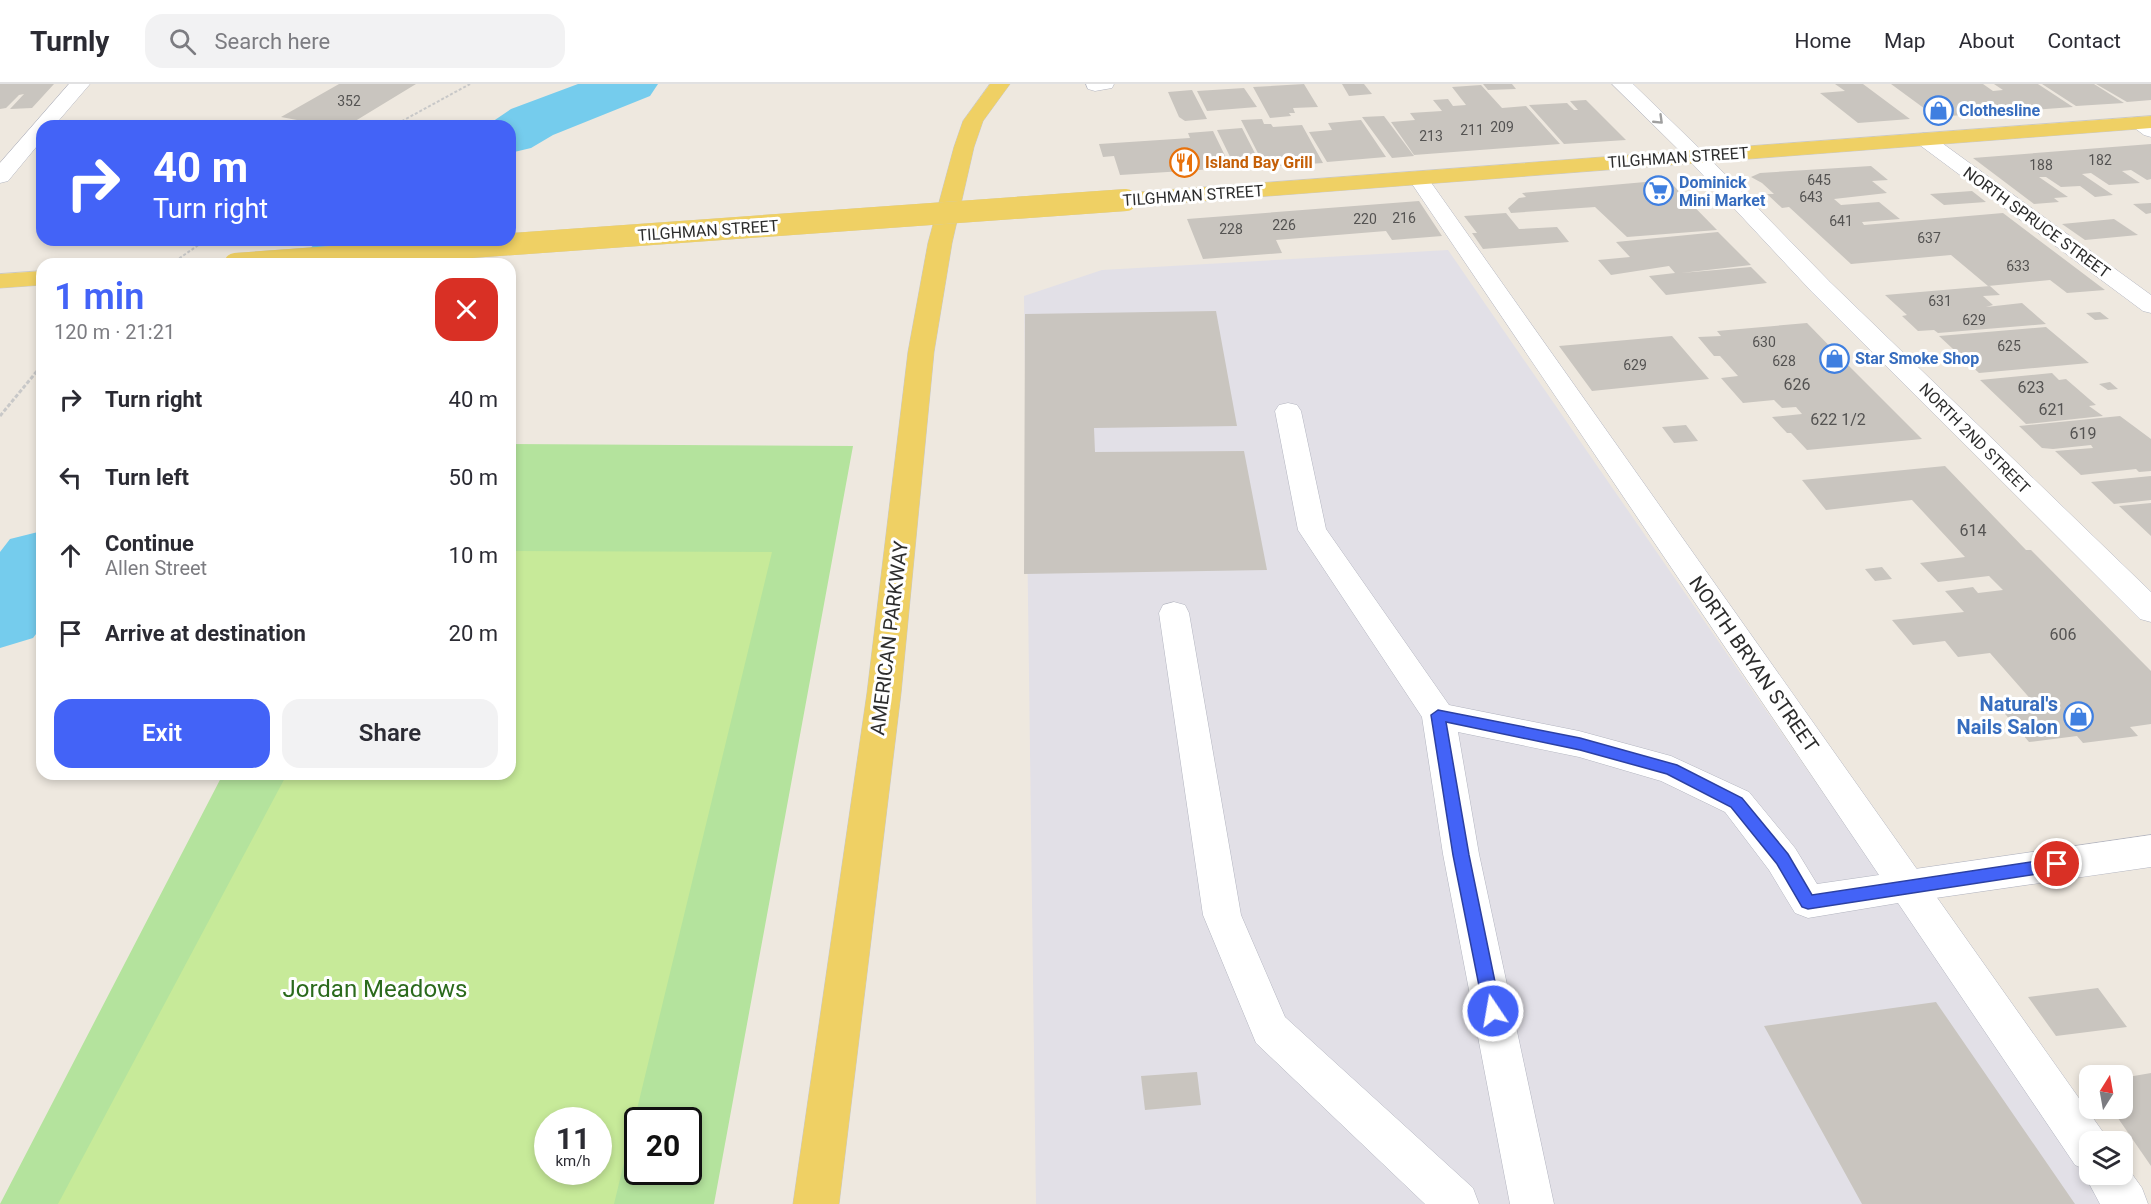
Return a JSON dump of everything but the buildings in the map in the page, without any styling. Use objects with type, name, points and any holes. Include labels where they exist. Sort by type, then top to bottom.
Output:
[{"type":"main road","name":"AMERICAN PARKWAY","points":[[816,1204],[884,693],[921,352],[940,243],[964,147],[973,121],[1000,84]]},
{"type":"main road","name":"TILGHMAN STREET","points":[[516,244],[1924,139],[2146,125]]},
{"type":"main road","name":"TILGHMAN STREET","points":[[319,258],[486,246]]},
{"type":"main road","points":[[0,281],[36,278]]},
{"type":"street","points":[[49,120],[80,84]]},
{"type":"street","name":"NORTH 2ND STREET","points":[[1622,84],[1696,156],[1821,287],[2151,611]]},
{"type":"street","points":[[0,176],[36,135]]},
{"type":"street","points":[[1908,886],[2151,851]]},
{"type":"lane","points":[[1095,85],[1105,84]]},
{"type":"lane","name":"NORTH SPRUCE STREET","points":[[1924,139],[2151,306]]},
{"type":"lane","name":"NORTH BRYAN STREET","points":[[1418,178],[2079,1134]]},
{"type":"lane","points":[[1288,411],[1312,530],[1438,715],[1461,855],[1532,1204]]},
{"type":"lane","points":[[1174,613],[1222,915],[1270,1030],[1457,1204]]},
{"type":"lane","points":[[1438,715],[1580,744],[1671,770],[1737,802],[1782,859],[1808,902],[1908,886]]},
{"type":"lane","points":[[2113,1185],[2126,1204]]},
{"type":"path","points":[[404,120],[470,84]]},
{"type":"path","points":[[180,258],[197,246]]},
{"type":"path","points":[[0,416],[36,372]]},
{"type":"shaded area","points":[[1448,250],[2079,1163],[2079,1185],[2094,1185],[2107,1204],[1036,1204],[1024,296],[1102,270]]},
{"type":"green space","name":"Jordan Meadows","points":[[516,444],[853,446],[714,1204],[0,1204],[220,780],[516,780]]},
{"type":"green space","name":"Jordan Meadows","points":[[516,551],[772,552],[638,1107],[624,1107],[624,1163],[614,1204],[58,1204],[284,780],[516,780]]},
{"type":"waterway","points":[[516,131],[532,122],[630,84]]},
{"type":"waterway","points":[[340,258],[354,246]]},
{"type":"waterway","points":[[0,615],[36,569]]},
{"type":"place","name":"Clothesline","points":[[1938,110]]},
{"type":"place","name":"Island Bay Grill","points":[[1184,162]]},
{"type":"place","name":"Dominick Mini Market","points":[[1658,191]]},
{"type":"place","name":"Star Smoke Shop","points":[[1834,358]]},
{"type":"place","name":"Natural's Nails Salon","points":[[2079,716]]},
{"type":"route","points":[[1493,1011],[1461,855],[1438,715],[1580,744],[1671,770],[1737,802],[1782,859],[1808,902],[2057,864]]}]
